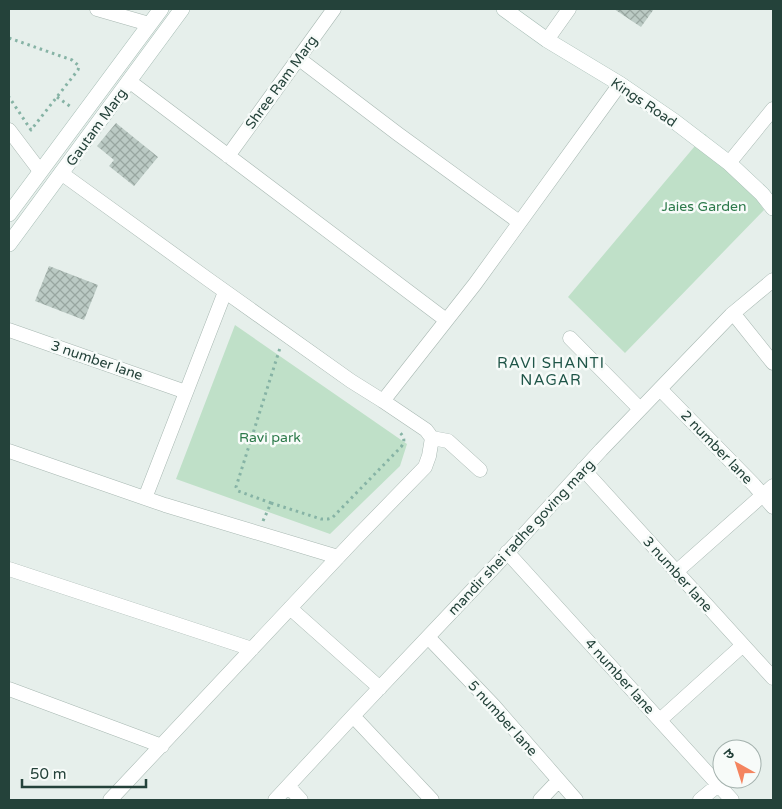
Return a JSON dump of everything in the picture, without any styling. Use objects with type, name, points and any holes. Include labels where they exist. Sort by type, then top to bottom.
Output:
[{"type":"street","points":[[97,9],[149,24]]},
{"type":"street","points":[[9,214],[161,9]]},
{"type":"street","name":"Gautam Marg","points":[[9,244],[182,9]]},
{"type":"street","name":"Shree Ram Marg","points":[[228,156],[334,9]]},
{"type":"street","name":"Kings Road","points":[[504,9],[547,40],[620,84],[674,121],[729,163],[762,194],[773,208]]},
{"type":"street","points":[[547,40],[569,9]]},
{"type":"street","points":[[298,58],[519,222]]},
{"type":"street","points":[[129,81],[446,320]]},
{"type":"street","points":[[382,401],[475,284],[620,84]]},
{"type":"street","points":[[729,163],[773,109]]},
{"type":"street","points":[[9,130],[40,171]]},
{"type":"street","points":[[62,173],[351,381],[426,430],[432,438],[448,441],[480,470]]},
{"type":"street","name":"mandir shei radhe goving marg","points":[[275,800],[640,409],[733,313],[773,280]]},
{"type":"street","points":[[146,498],[225,292]]},
{"type":"street","points":[[733,313],[773,363]]},
{"type":"street","name":"3 number lane","points":[[9,330],[186,392]]},
{"type":"street","points":[[570,338],[640,409]]},
{"type":"street","name":"2 number lane","points":[[660,389],[768,491],[773,507]]},
{"type":"street","points":[[110,800],[425,467],[430,456],[432,438]]},
{"type":"street","points":[[9,451],[146,498],[338,557]]},
{"type":"street","name":"3 number lane","points":[[583,469],[773,678]]},
{"type":"street","points":[[676,572],[768,491]]},
{"type":"street","name":"4 number lane","points":[[507,552],[712,778]]},
{"type":"street","points":[[9,569],[252,649]]},
{"type":"street","points":[[290,608],[380,688]]},
{"type":"street","name":"5 number lane","points":[[428,637],[494,706],[576,800]]},
{"type":"street","points":[[660,720],[743,645]]},
{"type":"street","points":[[9,689],[162,746]]},
{"type":"street","points":[[353,716],[432,800]]},
{"type":"street","points":[[540,800],[558,781]]},
{"type":"street","points":[[288,786],[301,800]]},
{"type":"street","points":[[700,800],[713,789]]},
{"type":"street","name":"4 number lane","points":[[722,789],[732,800]]},
{"type":"path","points":[[9,38],[72,60],[79,66],[78,70],[31,130],[9,97]]},
{"type":"path","points":[[284,347],[279,349],[236,488],[238,491],[321,519],[332,518],[403,444],[405,440],[403,435],[391,426]]},
{"type":"path","points":[[257,533],[271,503]]},
{"type":"green space","name":"Jaies Garden","points":[[705,134],[735,168],[764,210],[625,353],[568,297]]},
{"type":"green space","name":"Ravi park","points":[[235,325],[407,444],[400,466],[330,534],[176,479]]},
{"type":"building","points":[[614,9],[654,9],[641,27]]},
{"type":"building","points":[[116,123],[158,157],[134,186],[109,166],[114,160],[97,146]]},
{"type":"building","points":[[49,266],[98,285],[84,320],[35,301]]},
{"type":"district","name":"RAVI SHANTI NAGAR","points":[[551,372]]}]
